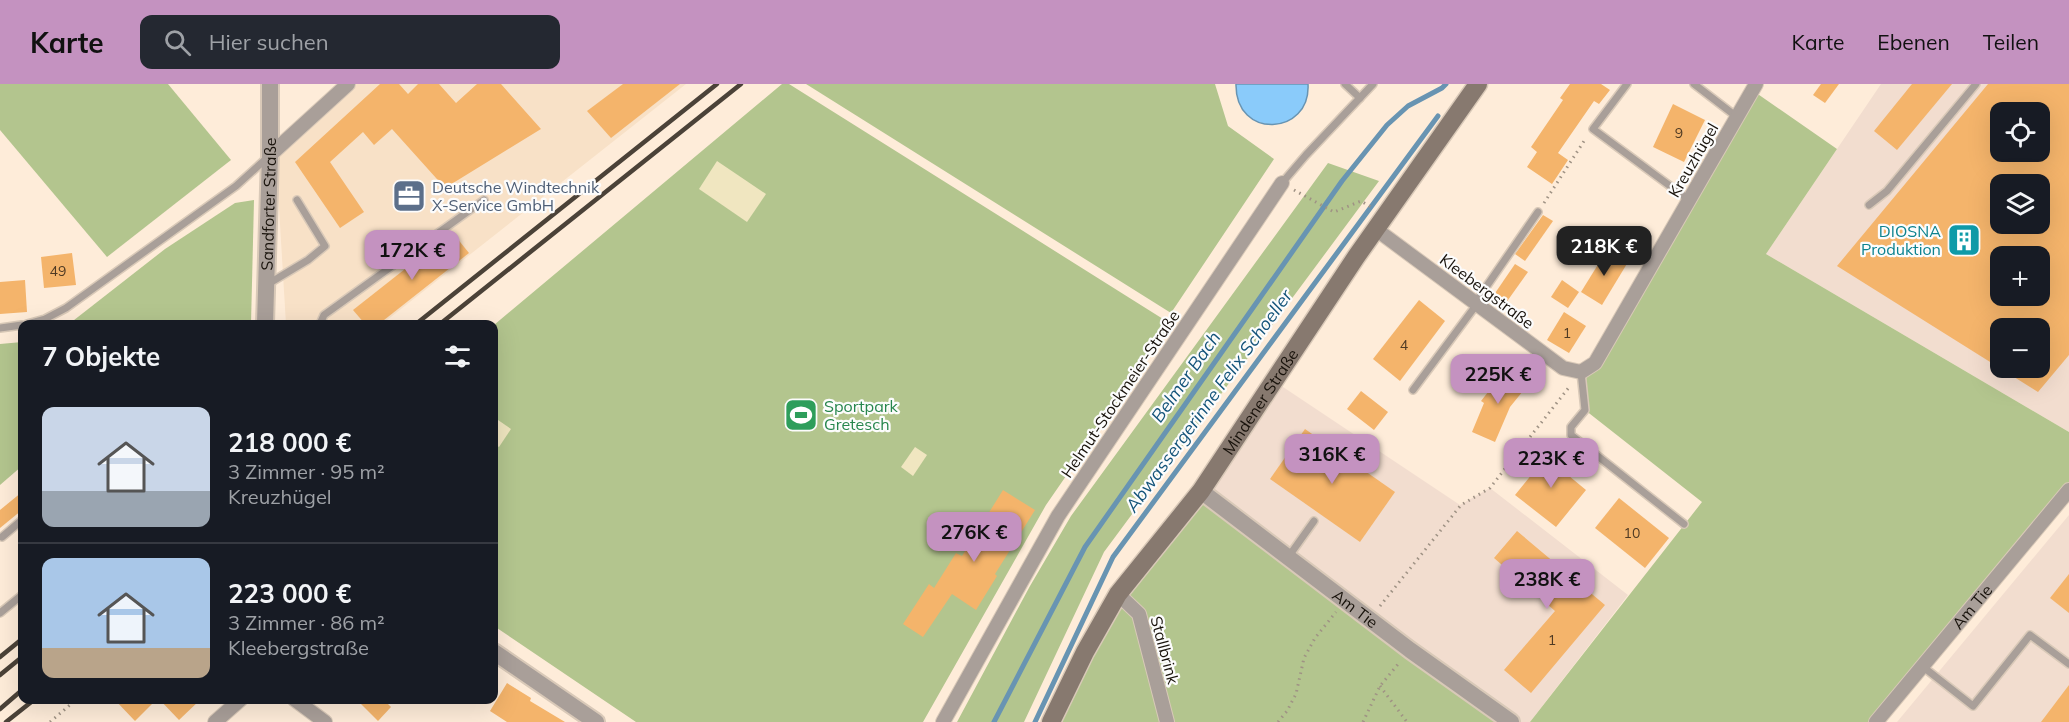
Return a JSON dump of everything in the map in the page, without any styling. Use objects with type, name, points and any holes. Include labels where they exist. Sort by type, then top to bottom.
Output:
[{"type":"main road","name":"Mindener Straße","points":[[1051,722],[1085,652],[1118,594],[1201,491],[1478,84]]},
{"type":"street","name":"Sandforter Straße","points":[[265,320],[270,84]]},
{"type":"street","points":[[270,155],[348,84]]},
{"type":"street","name":"Kreuzhügel","points":[[1581,372],[1595,363],[1756,84]]},
{"type":"street","name":"Helmut-Stockmeier-Straße","points":[[943,722],[1058,516],[1282,183]]},
{"type":"street","name":"Kleebergstraße","points":[[1377,230],[1563,368],[1581,372]]},
{"type":"street","name":"Am Tie","points":[[1876,722],[2069,490]]},
{"type":"street","name":"Am Tie","points":[[1201,491],[1410,650],[1511,722]]},
{"type":"street","name":"Stallbrink","points":[[1118,594],[1139,614],[1167,722]]},
{"type":"street","points":[[498,655],[594,721]]},
{"type":"street","points":[[216,722],[236,704]]},
{"type":"street","points":[[301,704],[325,722]]},
{"type":"lane","points":[[1345,84],[1360,98]]},
{"type":"lane","points":[[1282,183],[1373,84]]},
{"type":"lane","points":[[1627,84],[1593,129],[1689,200]]},
{"type":"lane","points":[[1694,84],[1737,117]]},
{"type":"lane","points":[[1869,205],[1887,191],[1976,84]]},
{"type":"lane","points":[[41,320],[66,308],[236,186],[270,155]]},
{"type":"lane","points":[[266,285],[308,260],[325,246],[297,200]]},
{"type":"lane","points":[[322,320],[324,315],[484,200]]},
{"type":"lane","points":[[1413,390],[1476,304],[1538,212]]},
{"type":"lane","points":[[0,328],[18,326]]},
{"type":"lane","points":[[1581,372],[1585,410],[1571,427],[1571,435],[1684,524]]},
{"type":"lane","points":[[1287,557],[1314,521]]},
{"type":"lane","points":[[2,537],[18,523]]},
{"type":"lane","points":[[0,613],[18,598]]},
{"type":"lane","points":[[1922,666],[1973,706],[2030,635],[2069,664]]},
{"type":"path","points":[[1538,212],[1593,129]]},
{"type":"path","points":[[1282,183],[1334,212],[1361,201],[1376,210]]},
{"type":"path","points":[[1369,619],[1461,505],[1490,488],[1581,372]]},
{"type":"path","points":[[1278,722],[1296,694],[1304,658],[1309,648],[1345,601]]},
{"type":"path","points":[[1363,722],[1380,686],[1410,650]]},
{"type":"path","points":[[1380,686],[1407,722]]},
{"type":"path","points":[[50,722],[71,704]]},
{"type":"shaded area","points":[[338,84],[686,84],[387,320],[286,320],[275,141]]},
{"type":"shaded area","points":[[1881,84],[2069,84],[2069,432],[1766,254]]},
{"type":"shaded area","points":[[1274,381],[1460,505],[1490,488],[1628,595],[1530,722],[1511,722],[1201,491]]},
{"type":"shaded area","points":[[2069,515],[2069,722],[1897,722]]},
{"type":"green space","points":[[0,84],[168,84],[231,160],[107,257],[0,130]]},
{"type":"green space","name":"Sportpark Gretesch","points":[[782,84],[789,84],[1171,324],[1046,505],[923,722],[636,722],[498,629],[498,322]]},
{"type":"green space","points":[[806,84],[1215,84],[1228,126],[1274,159],[1171,313]]},
{"type":"green space","points":[[1752,90],[1837,149],[1766,254],[2069,432],[2069,491],[1876,722],[1530,722],[1702,502],[1585,410],[1581,372],[1595,363]]},
{"type":"green space","points":[[1328,163],[1379,181],[1104,552],[1024,722],[957,722],[1030,586],[1071,516]]},
{"type":"green space","points":[[254,200],[251,320],[74,320],[165,249],[235,203]]},
{"type":"green space","points":[[18,342],[18,469],[0,485],[0,344]]},
{"type":"green space","points":[[1201,491],[1511,722],[1051,722],[1085,652]]},
{"type":"sand","points":[[717,161],[766,194],[747,222],[699,189]]},
{"type":"sand","points":[[498,420],[511,429],[498,446]]},
{"type":"sand","points":[[915,447],[927,455],[913,476],[901,467]]},
{"type":"water","points":[[1236,84],[1308,84],[1306,101],[1298,114],[1286,122],[1273,124],[1259,122],[1247,115],[1239,102]]},
{"type":"building","points":[[380,84],[399,84],[408,94],[418,84],[439,84],[456,103],[477,84],[501,84],[541,129],[445,188],[392,129],[374,145],[363,132],[330,162],[364,212],[340,228],[295,162]]},
{"type":"building","points":[[623,84],[680,84],[611,138],[587,111]]},
{"type":"building","points":[[1570,84],[1601,84],[1610,90],[1599,104],[1594,101],[1558,153],[1568,160],[1552,184],[1527,167],[1537,152],[1531,147],[1563,100],[1560,98]]},
{"type":"building","points":[[1821,84],[1839,84],[1825,103],[1813,95]]},
{"type":"building","points":[[1912,84],[1952,84],[1897,150],[1874,131]]},
{"type":"building","name":"DIOSNA Produktion","points":[[1988,84],[2069,84],[2069,355],[2050,378],[2050,318],[1990,318],[1990,362],[1837,266]]},
{"type":"building","points":[[1673,104],[1705,120],[1684,162],[1653,147]]},
{"type":"building","points":[[1543,215],[1553,221],[1525,261],[1515,254]]},
{"type":"building","points":[[452,232],[469,253],[384,320],[362,320],[353,310]]},
{"type":"building","points":[[1607,250],[1628,262],[1602,305],[1581,292]]},
{"type":"building","points":[[72,253],[76,285],[44,288],[41,257]]},
{"type":"building","points":[[1515,264],[1528,272],[1503,307],[1491,299]]},
{"type":"building","points":[[25,280],[27,312],[0,314],[0,282]]},
{"type":"building","points":[[1562,280],[1579,292],[1568,308],[1551,297]]},
{"type":"building","points":[[1419,300],[1445,321],[1400,381],[1373,359]]},
{"type":"building","points":[[1564,312],[1586,326],[1569,353],[1547,340]]},
{"type":"building","points":[[1506,369],[1527,386],[1510,407],[1495,442],[1472,432],[1484,403],[1481,401]]},
{"type":"building","name":"DIOSNA Produktion","points":[[2016,378],[2050,378],[2038,392]]},
{"type":"building","points":[[1361,391],[1388,412],[1374,430],[1347,409]]},
{"type":"building","points":[[1305,429],[1395,492],[1360,542],[1270,479]]},
{"type":"building","points":[[1554,447],[1571,460],[1563,471],[1586,490],[1556,527],[1515,495]]},
{"type":"building","points":[[1003,490],[1035,510],[995,574],[997,576],[976,610],[952,594],[923,637],[903,624],[929,584],[934,588],[956,553],[962,556]]},
{"type":"building","points":[[18,495],[18,513],[0,528],[0,510]]},
{"type":"building","points":[[1619,498],[1669,538],[1645,568],[1595,528]]},
{"type":"building","points":[[1517,531],[1605,605],[1531,693],[1504,670],[1555,611],[1494,558]]},
{"type":"building","points":[[2069,574],[2069,613],[2050,598]]},
{"type":"building","points":[[507,683],[531,698],[530,701],[565,722],[507,722],[490,711],[494,704],[498,704],[498,698]]},
{"type":"building","points":[[2069,685],[2069,722],[2041,722]]},
{"type":"building","points":[[119,704],[152,704],[135,721]]},
{"type":"building","points":[[164,704],[196,704],[179,720]]},
{"type":"building","points":[[361,704],[388,704],[391,707],[378,721]]},
{"type":"waterway","name":"Belmer Bach","points":[[994,722],[1085,547],[1342,181],[1387,125],[1408,106],[1446,84]]},
{"type":"waterway","name":"Abwassergerinne Felix Schoeller","points":[[1035,722],[1113,557],[1438,116]]},
{"type":"railway","points":[[421,320],[717,84]]},
{"type":"railway","points":[[445,320],[741,84]]},
{"type":"railway","points":[[0,657],[18,642]]},
{"type":"railway","points":[[0,675],[18,660]]},
{"type":"railway","points":[[0,709],[18,693]]},
{"type":"railway","points":[[6,722],[29,704]]},
{"type":"place","name":"Deutsche Windtechnik X-Service GmbH","points":[[409,196]]},
{"type":"place","name":"DIOSNA Produktion","points":[[1964,240]]},
{"type":"place","name":"Sportpark Gretesch","points":[[801,415]]}]
